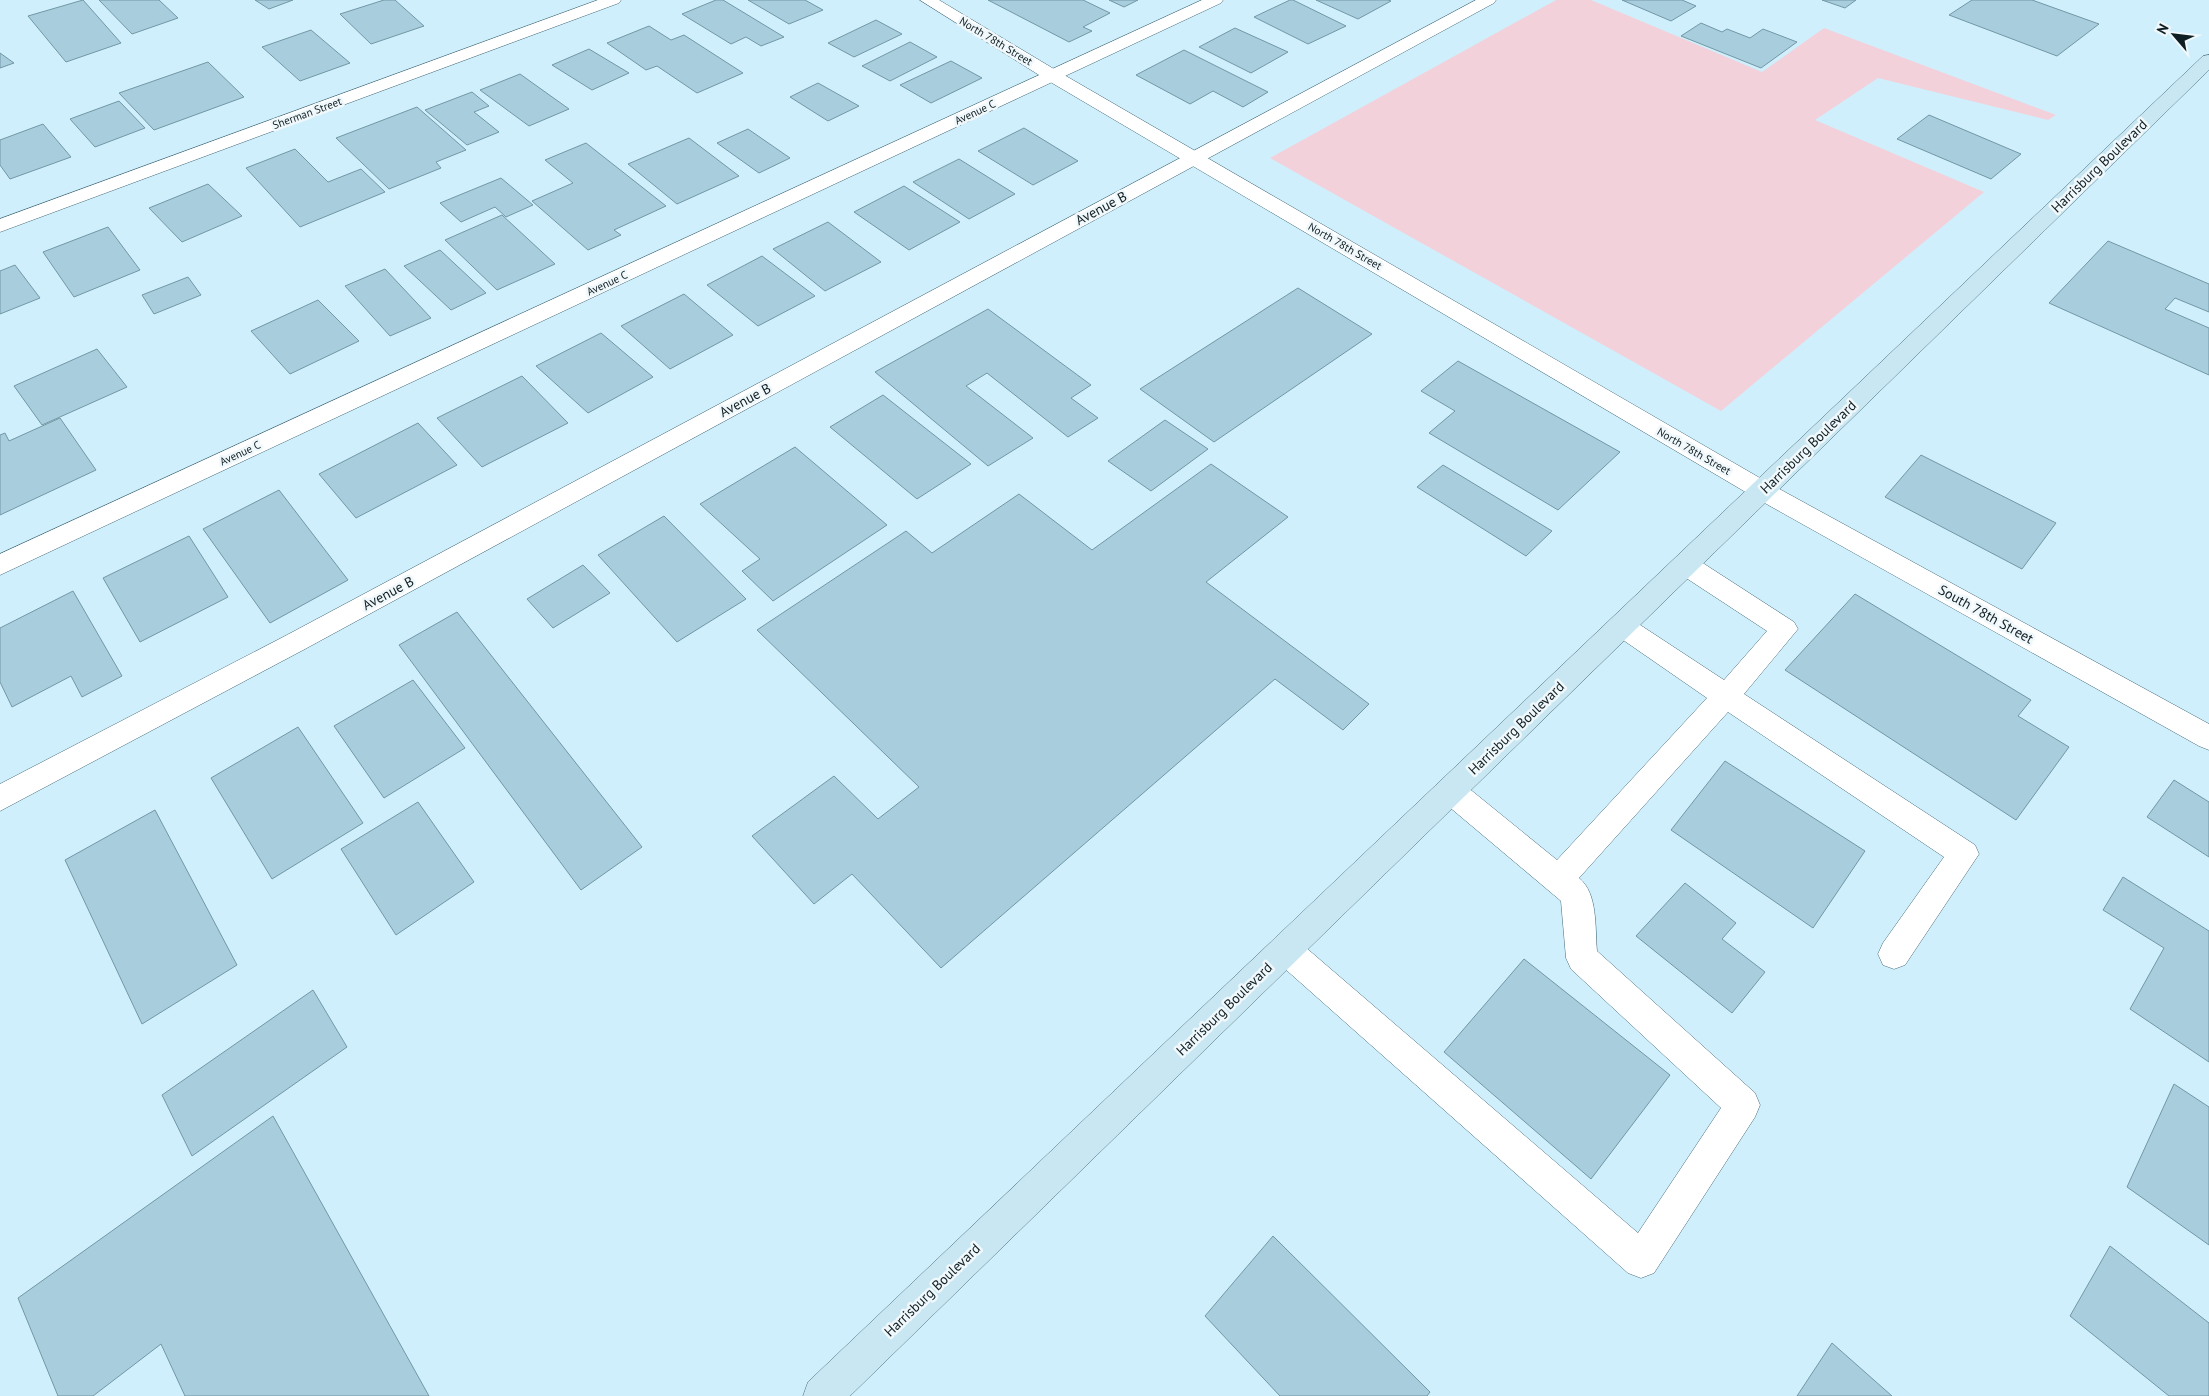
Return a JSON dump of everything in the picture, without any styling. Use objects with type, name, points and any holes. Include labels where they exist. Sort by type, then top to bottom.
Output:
[{"type":"main road","name":"Harrisburg Boulevard","points":[[822,1396],[2209,60]]},
{"type":"street","name":"Sherman Street","points":[[0,226],[614,0]]},
{"type":"street","name":"North 78th Street","points":[[928,0],[1053,76],[1763,491]]},
{"type":"street","name":"Avenue C","points":[[0,566],[1215,0]]},
{"type":"street","name":"Avenue B","points":[[0,798],[296,642],[1488,0]]},
{"type":"street","name":"South 78th Street","points":[[1763,491],[2209,738]]},
{"type":"street","points":[[1558,880],[1785,629],[1686,565]]},
{"type":"street","points":[[1622,626],[1964,854],[1894,954]]},
{"type":"street","points":[[1286,950],[1642,1260],[1743,1105],[1582,958],[1576,894],[1451,791]]},
{"type":"shaded area","points":[[1556,0],[1591,0],[1762,72],[1824,28],[2056,115],[2048,120],[1878,78],[1815,120],[1984,192],[1721,411],[1270,158]]},
{"type":"building","points":[[83,0],[121,43],[66,62],[28,16]]},
{"type":"building","points":[[99,0],[159,0],[178,18],[132,34]]},
{"type":"building","points":[[255,0],[293,0],[269,9]]},
{"type":"building","points":[[384,0],[395,0],[424,26],[371,44],[340,14]]},
{"type":"building","points":[[716,0],[723,0],[784,37],[761,46],[746,37],[731,44],[682,14]]},
{"type":"building","points":[[748,0],[805,0],[823,10],[789,24]]},
{"type":"building","points":[[988,0],[1083,0],[1110,13],[1083,27],[1092,31],[1069,42]]},
{"type":"building","points":[[1109,0],[1138,0],[1124,7]]},
{"type":"building","points":[[1290,0],[1346,26],[1308,44],[1254,17]]},
{"type":"building","points":[[1316,0],[1388,0],[1391,1],[1358,19]]},
{"type":"building","points":[[1622,0],[1682,0],[1696,6],[1671,21]]},
{"type":"building","points":[[1822,0],[1856,0],[1845,8]]},
{"type":"building","points":[[1972,0],[2032,0],[2099,24],[2057,56],[1949,15]]},
{"type":"building","points":[[876,20],[902,34],[854,57],[828,43]]},
{"type":"building","points":[[1701,23],[1722,32],[1727,29],[1750,38],[1763,29],[1797,42],[1761,68],[1681,36]]},
{"type":"building","points":[[649,26],[671,40],[684,35],[743,73],[697,93],[657,66],[646,70],[607,43]]},
{"type":"building","points":[[1235,28],[1288,52],[1251,73],[1199,47]]},
{"type":"building","points":[[311,30],[350,63],[300,81],[262,47]]},
{"type":"building","points":[[910,42],[937,57],[890,81],[862,66]]},
{"type":"building","points":[[589,49],[629,73],[592,90],[552,65]]},
{"type":"building","points":[[1184,50],[1268,92],[1243,107],[1213,91],[1190,104],[1136,75]]},
{"type":"building","points":[[0,53],[14,63],[0,68]]},
{"type":"building","points":[[951,61],[982,78],[931,103],[900,85]]},
{"type":"building","points":[[208,62],[244,97],[154,130],[119,93]]},
{"type":"building","points":[[520,74],[569,109],[529,126],[480,90]]},
{"type":"building","points":[[818,83],[859,106],[828,121],[790,97]]},
{"type":"building","points":[[472,92],[489,106],[474,112],[499,132],[467,145],[425,110]]},
{"type":"building","points":[[119,101],[145,128],[95,147],[70,119]]},
{"type":"building","points":[[417,107],[466,150],[436,162],[441,168],[389,189],[336,138]]},
{"type":"building","points":[[1929,115],[2021,154],[1991,179],[1897,139]]},
{"type":"building","points":[[43,124],[71,157],[10,179],[0,165],[0,140]]},
{"type":"building","points":[[1024,128],[1078,161],[1033,185],[978,151]]},
{"type":"building","points":[[748,129],[790,158],[759,173],[717,143]]},
{"type":"building","points":[[689,138],[739,176],[677,204],[628,164]]},
{"type":"building","points":[[586,143],[666,206],[614,230],[621,235],[588,250],[532,201],[573,183],[545,160]]},
{"type":"building","points":[[295,149],[328,182],[361,169],[385,192],[300,227],[246,168]]},
{"type":"building","points":[[959,159],[1015,194],[969,219],[913,182]]},
{"type":"building","points":[[501,178],[533,205],[506,217],[495,207],[461,222],[440,203]]},
{"type":"building","points":[[208,184],[242,216],[182,242],[149,208]]},
{"type":"building","points":[[904,186],[960,222],[909,250],[854,212]]},
{"type":"building","points":[[502,215],[555,264],[497,290],[445,240]]},
{"type":"building","points":[[828,222],[881,262],[825,291],[773,249]]},
{"type":"building","points":[[108,227],[140,270],[74,297],[43,252]]},
{"type":"building","points":[[2108,241],[2209,284],[2209,312],[2175,298],[2165,309],[2209,328],[2209,375],[2049,303]]},
{"type":"building","points":[[440,250],[486,293],[451,310],[404,266]]},
{"type":"building","points":[[762,256],[815,296],[758,326],[707,285]]},
{"type":"building","points":[[15,265],[40,298],[0,314],[0,271]]},
{"type":"building","points":[[385,269],[431,318],[390,336],[345,286]]},
{"type":"building","points":[[188,277],[201,295],[154,314],[142,295]]},
{"type":"building","points":[[1298,288],[1372,334],[1214,442],[1140,389]]},
{"type":"building","points":[[684,294],[733,335],[670,369],[621,326]]},
{"type":"building","points":[[318,300],[359,341],[290,374],[251,331]]},
{"type":"building","points":[[988,309],[1091,385],[1071,398],[1098,418],[1068,437],[987,373],[966,386],[1033,438],[988,466],[875,372]]},
{"type":"building","points":[[601,333],[653,377],[588,413],[536,366]]},
{"type":"building","points":[[97,349],[127,387],[42,425],[14,386]]},
{"type":"building","points":[[1458,361],[1620,452],[1558,510],[1429,433],[1455,411],[1421,391]]},
{"type":"building","points":[[522,376],[568,423],[482,467],[437,418]]},
{"type":"building","points":[[883,395],[971,464],[917,499],[830,427]]},
{"type":"building","points":[[60,418],[96,470],[0,515],[0,435],[5,433],[9,441]]},
{"type":"building","points":[[1165,420],[1208,449],[1151,491],[1108,461]]},
{"type":"building","points":[[418,423],[457,465],[356,518],[319,474]]},
{"type":"building","points":[[795,447],[887,525],[773,601],[742,571],[760,559],[700,504]]},
{"type":"building","points":[[1921,455],[2056,523],[2022,569],[1885,497]]},
{"type":"building","points":[[1211,464],[1288,517],[1206,582],[1369,704],[1343,730],[1275,679],[941,968],[852,874],[814,904],[752,836],[834,776],[878,819],[919,787],[757,630],[906,531],[932,553],[1019,494],[1092,550]]},
{"type":"building","points":[[1443,465],[1552,531],[1526,556],[1417,487]]},
{"type":"building","points":[[279,490],[348,580],[270,623],[203,529]]},
{"type":"building","points":[[664,516],[746,599],[677,642],[598,555]]},
{"type":"building","points":[[189,536],[228,597],[140,642],[103,578]]},
{"type":"building","points":[[583,565],[610,593],[553,628],[527,599]]},
{"type":"building","points":[[73,591],[122,676],[82,697],[71,676],[12,707],[0,682],[0,628]]},
{"type":"building","points":[[1855,594],[2031,700],[2018,716],[2069,747],[2016,820],[1785,670]]},
{"type":"building","points":[[457,612],[642,847],[581,890],[399,645]]},
{"type":"building","points":[[413,680],[465,748],[384,798],[334,726]]},
{"type":"building","points":[[298,727],[363,823],[272,879],[211,778]]},
{"type":"building","points":[[1725,761],[1865,851],[1813,928],[1671,830]]},
{"type":"building","points":[[2174,780],[2209,802],[2209,857],[2147,817]]},
{"type":"building","points":[[418,802],[474,882],[396,935],[341,849]]},
{"type":"building","points":[[155,810],[237,965],[142,1024],[65,860]]},
{"type":"building","points":[[2123,877],[2209,931],[2209,1062],[2130,1009],[2164,948],[2103,910]]},
{"type":"building","points":[[1685,883],[1736,923],[1722,939],[1765,972],[1732,1013],[1636,936]]},
{"type":"building","points":[[1524,959],[1670,1075],[1591,1179],[1444,1052]]},
{"type":"building","points":[[313,990],[347,1047],[192,1156],[162,1095]]},
{"type":"building","points":[[2174,1084],[2209,1107],[2209,1245],[2127,1187]]},
{"type":"building","points":[[273,1116],[429,1396],[185,1396],[161,1344],[93,1396],[58,1396],[18,1298]]},
{"type":"building","points":[[1273,1236],[1430,1392],[1427,1396],[1280,1396],[1205,1316]]},
{"type":"building","points":[[2110,1246],[2209,1323],[2209,1396],[2169,1396],[2070,1316]]},
{"type":"building","points":[[1832,1343],[1892,1396],[1797,1396]]}]
